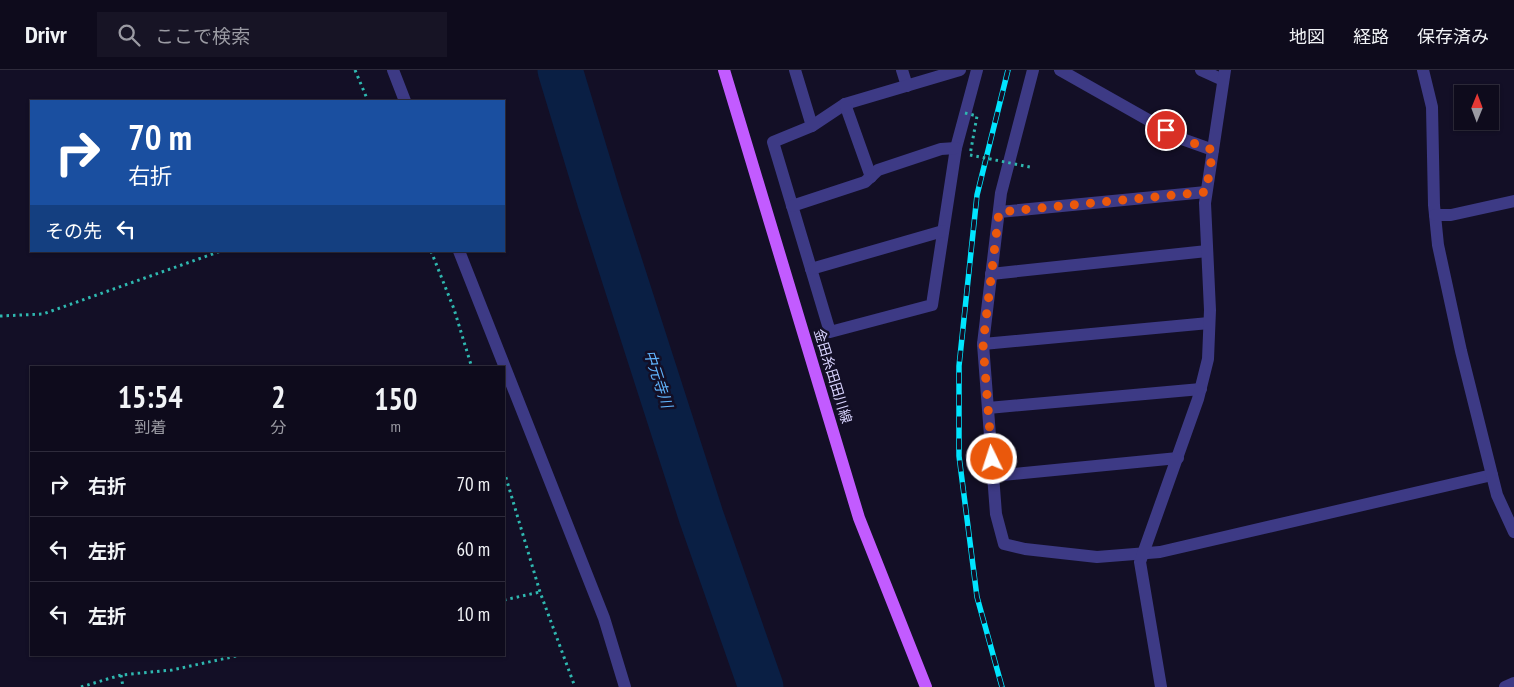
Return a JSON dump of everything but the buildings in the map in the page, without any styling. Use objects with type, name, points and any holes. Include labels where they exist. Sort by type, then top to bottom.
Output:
[{"type":"main road","name":"金田糸田田川線","points":[[724,70],[859,518],[926,687]]},
{"type":"street","points":[[393,70],[404,100]]},
{"type":"street","points":[[794,70],[812,126]]},
{"type":"street","points":[[902,70],[907,86]]},
{"type":"street","points":[[960,70],[845,104],[812,126],[773,142],[830,332],[932,305],[956,148],[977,70]]},
{"type":"street","points":[[1033,70],[1001,193],[983,344],[996,514],[1004,544],[1025,549],[1097,557],[1160,552],[1492,475]]},
{"type":"street","points":[[1060,70],[1182,139],[1213,150]]},
{"type":"street","points":[[1161,687],[1140,562],[1178,458],[1201,389],[1208,359],[1206,192],[1224,75],[1201,70]]},
{"type":"street","points":[[1423,70],[1432,107],[1435,214],[1438,245],[1461,351],[1497,495],[1514,532]]},
{"type":"street","points":[[845,104],[871,177]]},
{"type":"street","points":[[792,206],[865,182],[878,170],[941,149],[956,148]]},
{"type":"street","points":[[999,212],[1206,192]]},
{"type":"street","points":[[1435,214],[1451,215],[1514,201]]},
{"type":"street","points":[[811,269],[944,231]]},
{"type":"street","points":[[991,274],[1207,251]]},
{"type":"street","points":[[459,252],[504,366]]},
{"type":"street","points":[[983,344],[1209,323]]},
{"type":"street","points":[[505,367],[604,618],[625,687]]},
{"type":"street","points":[[988,408],[1201,389]]},
{"type":"street","points":[[993,476],[1178,458]]},
{"type":"street","points":[[1505,687],[1514,683]]},
{"type":"path","points":[[355,70],[368,100]]},
{"type":"path","points":[[965,113],[977,116],[970,155],[1030,167]]},
{"type":"path","points":[[0,316],[43,314],[218,252]]},
{"type":"path","points":[[431,252],[454,308],[471,366]]},
{"type":"path","points":[[505,474],[540,592],[575,687]]},
{"type":"path","points":[[505,600],[540,592]]},
{"type":"path","points":[[81,687],[121,675],[172,670],[236,656]]},
{"type":"path","points":[[121,675],[123,687]]},
{"type":"waterway","name":"中元寺川","points":[[560,70],[600,202],[701,516],[761,687]]},
{"type":"railway","points":[[1002,687],[977,597],[959,456],[959,366],[977,195],[1008,70]]},
{"type":"route","points":[[992,459],[983,344],[999,212],[1206,192],[1213,150],[1182,139],[1166,130]]}]
